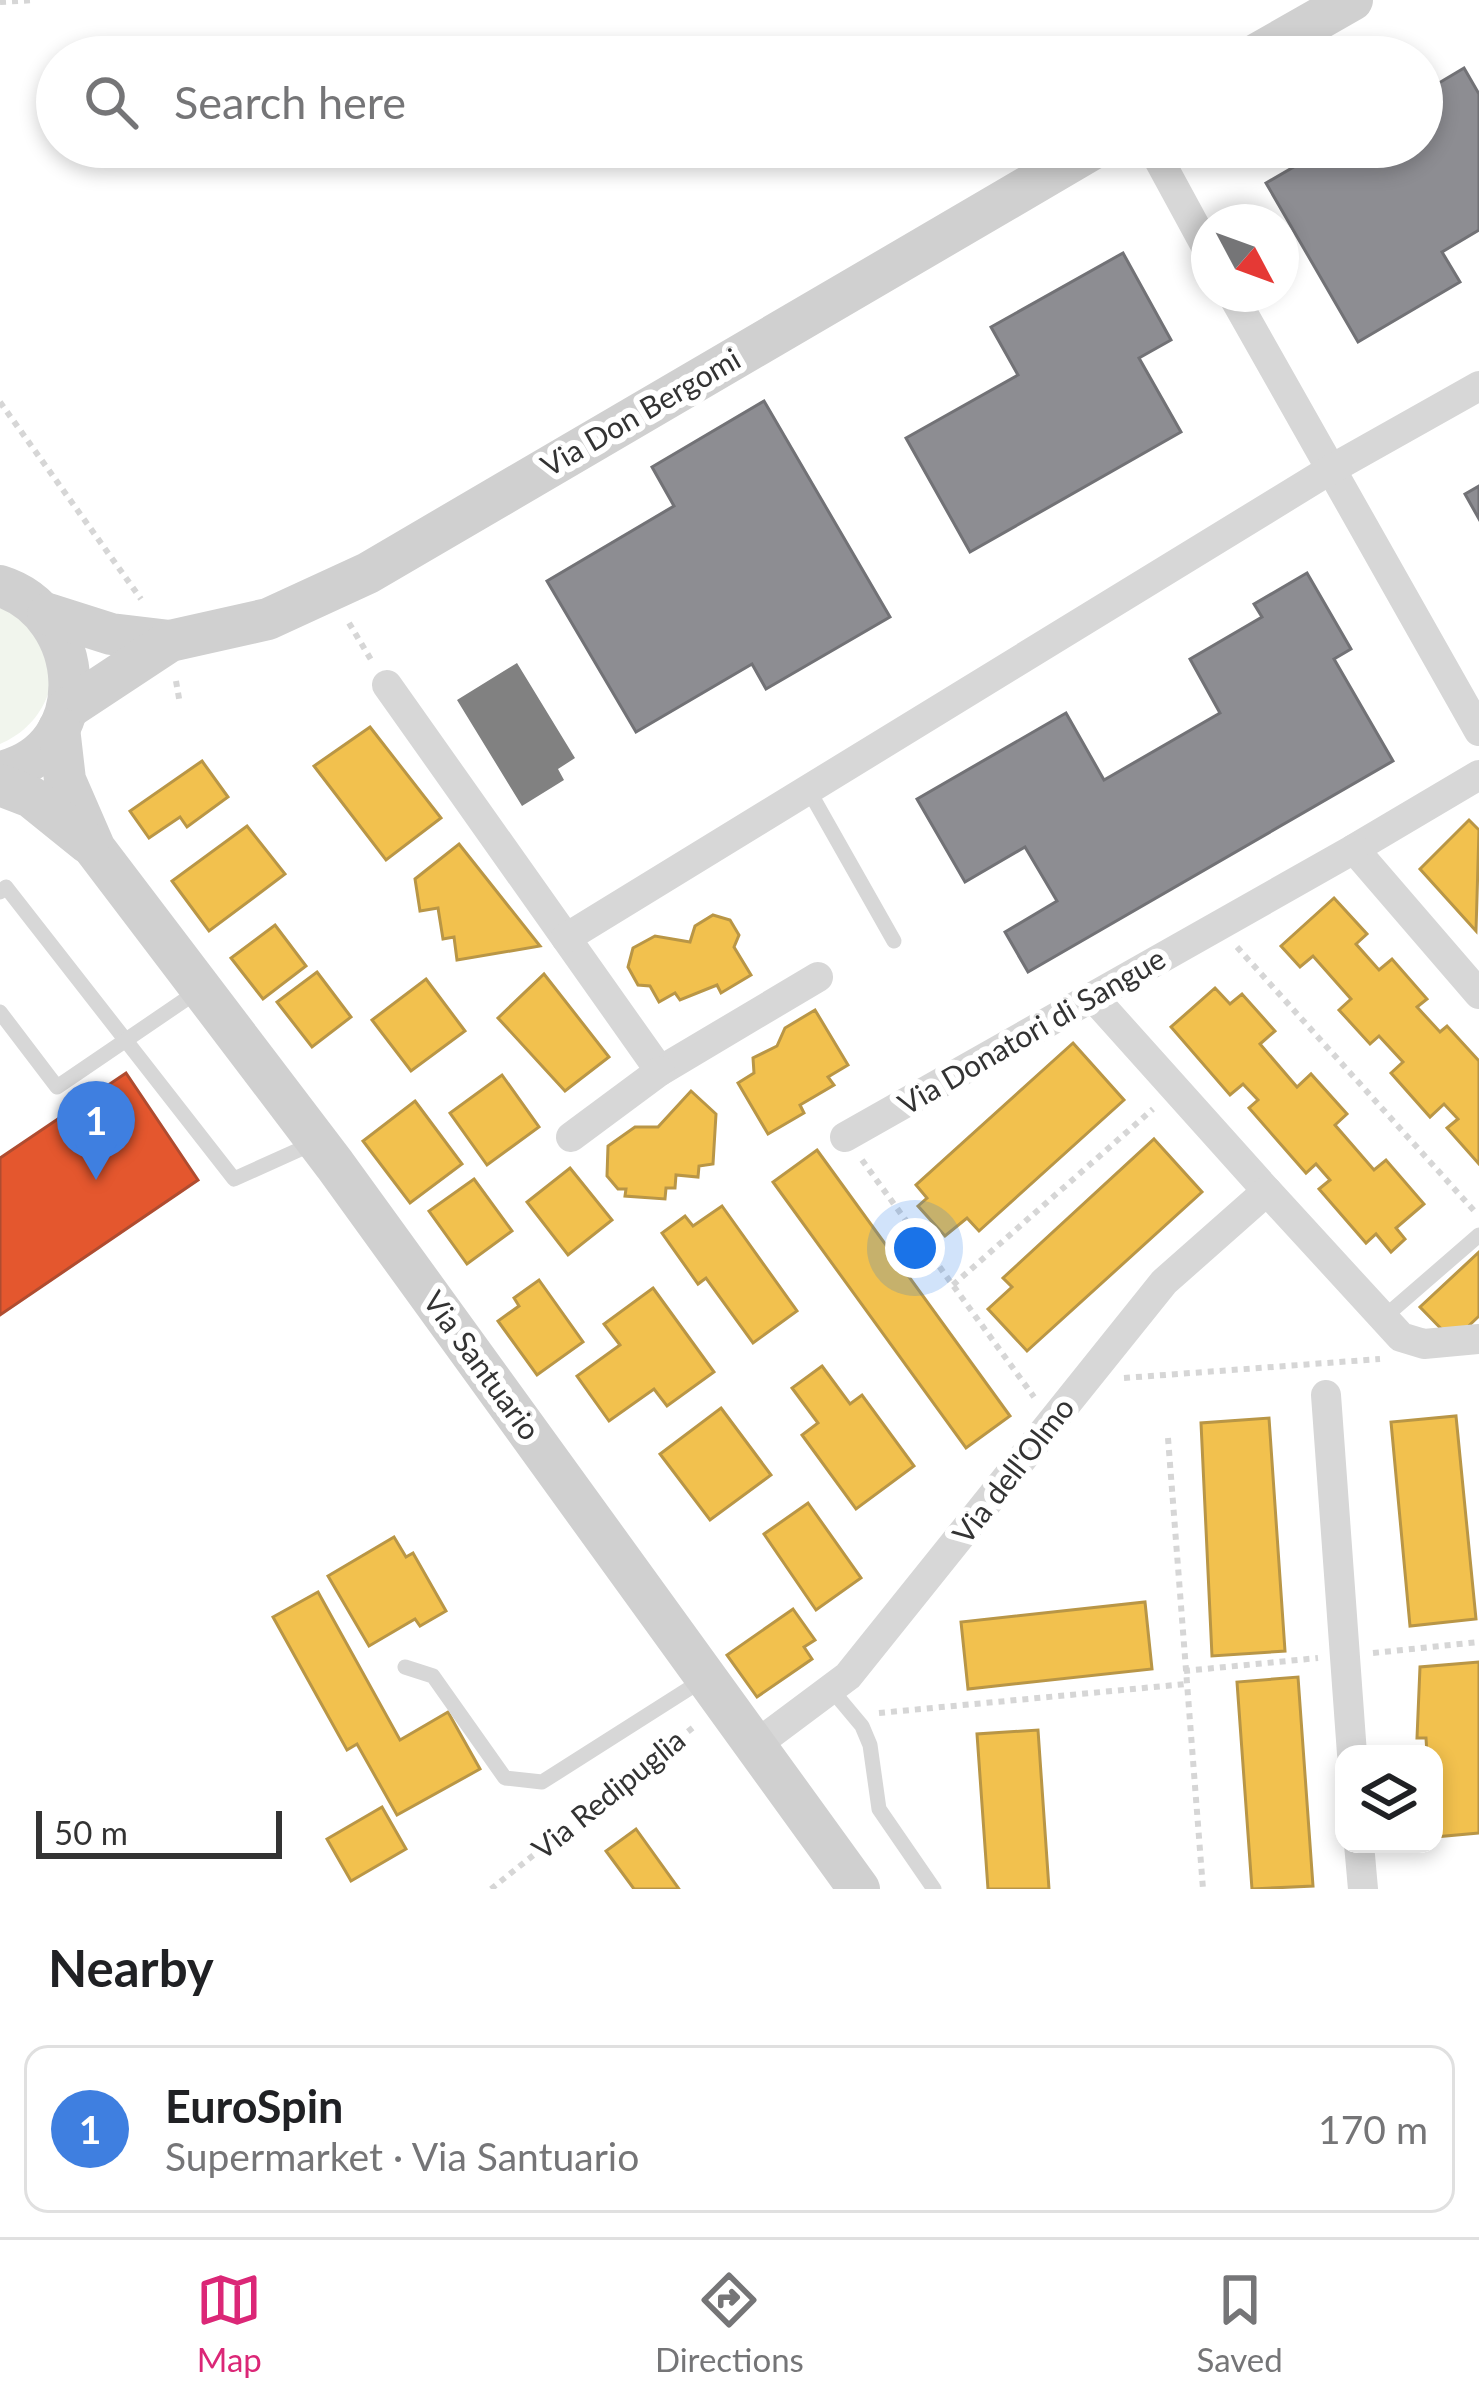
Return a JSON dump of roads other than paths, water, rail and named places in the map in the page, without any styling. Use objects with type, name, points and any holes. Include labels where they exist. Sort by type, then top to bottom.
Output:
[{"type":"street","points":[[1289,36],[1352,0]]},
{"type":"street","name":"Via Don Bergomi","points":[[0,586],[20,592],[48,614],[111,634],[160,625],[268,619],[368,572],[1060,168]]},
{"type":"street","points":[[1163,168],[1191,219]]},
{"type":"street","points":[[1242,312],[1479,731]]},
{"type":"street","points":[[566,938],[1328,470],[1479,386]]},
{"type":"street","name":"Via Santuario","points":[[48,614],[65,643],[72,675],[63,718],[65,780],[95,849],[317,1142],[859,1889]]},
{"type":"street","name":"Via Don Bergomi","points":[[0,772],[38,753],[63,718],[160,625]]},
{"type":"street","points":[[387,685],[660,1071]]},
{"type":"street","name":"Via Donatori di Sangue","points":[[845,1138],[1479,775]]},
{"type":"street","name":"Via Santuario","points":[[0,784],[31,797],[95,849]]},
{"type":"street","points":[[1354,850],[1479,994]]},
{"type":"street","points":[[572,1137],[660,1071],[818,977]]},
{"type":"street","points":[[1093,997],[1381,1320],[1401,1337],[1424,1344],[1479,1339]]},
{"type":"street","name":"Via dell'Olmo","points":[[757,1744],[848,1676],[1164,1282],[1267,1191]]},
{"type":"street","points":[[1326,1395],[1351,1745]]},
{"type":"street","points":[[1360,1853],[1363,1889]]},
{"type":"lane","points":[[808,789],[895,941]]},
{"type":"lane","points":[[0,892],[6,887],[235,1179],[317,1142]]},
{"type":"lane","points":[[0,1012],[57,1087],[201,989]]},
{"type":"lane","points":[[1381,1320],[1479,1235]]},
{"type":"lane","points":[[405,1667],[433,1676],[505,1778],[542,1782],[717,1688]]},
{"type":"lane","points":[[831,1689],[862,1726],[870,1745],[879,1808],[934,1889]]},
{"type":"place","name":"EuroSpin","points":[[96,1180]]}]
